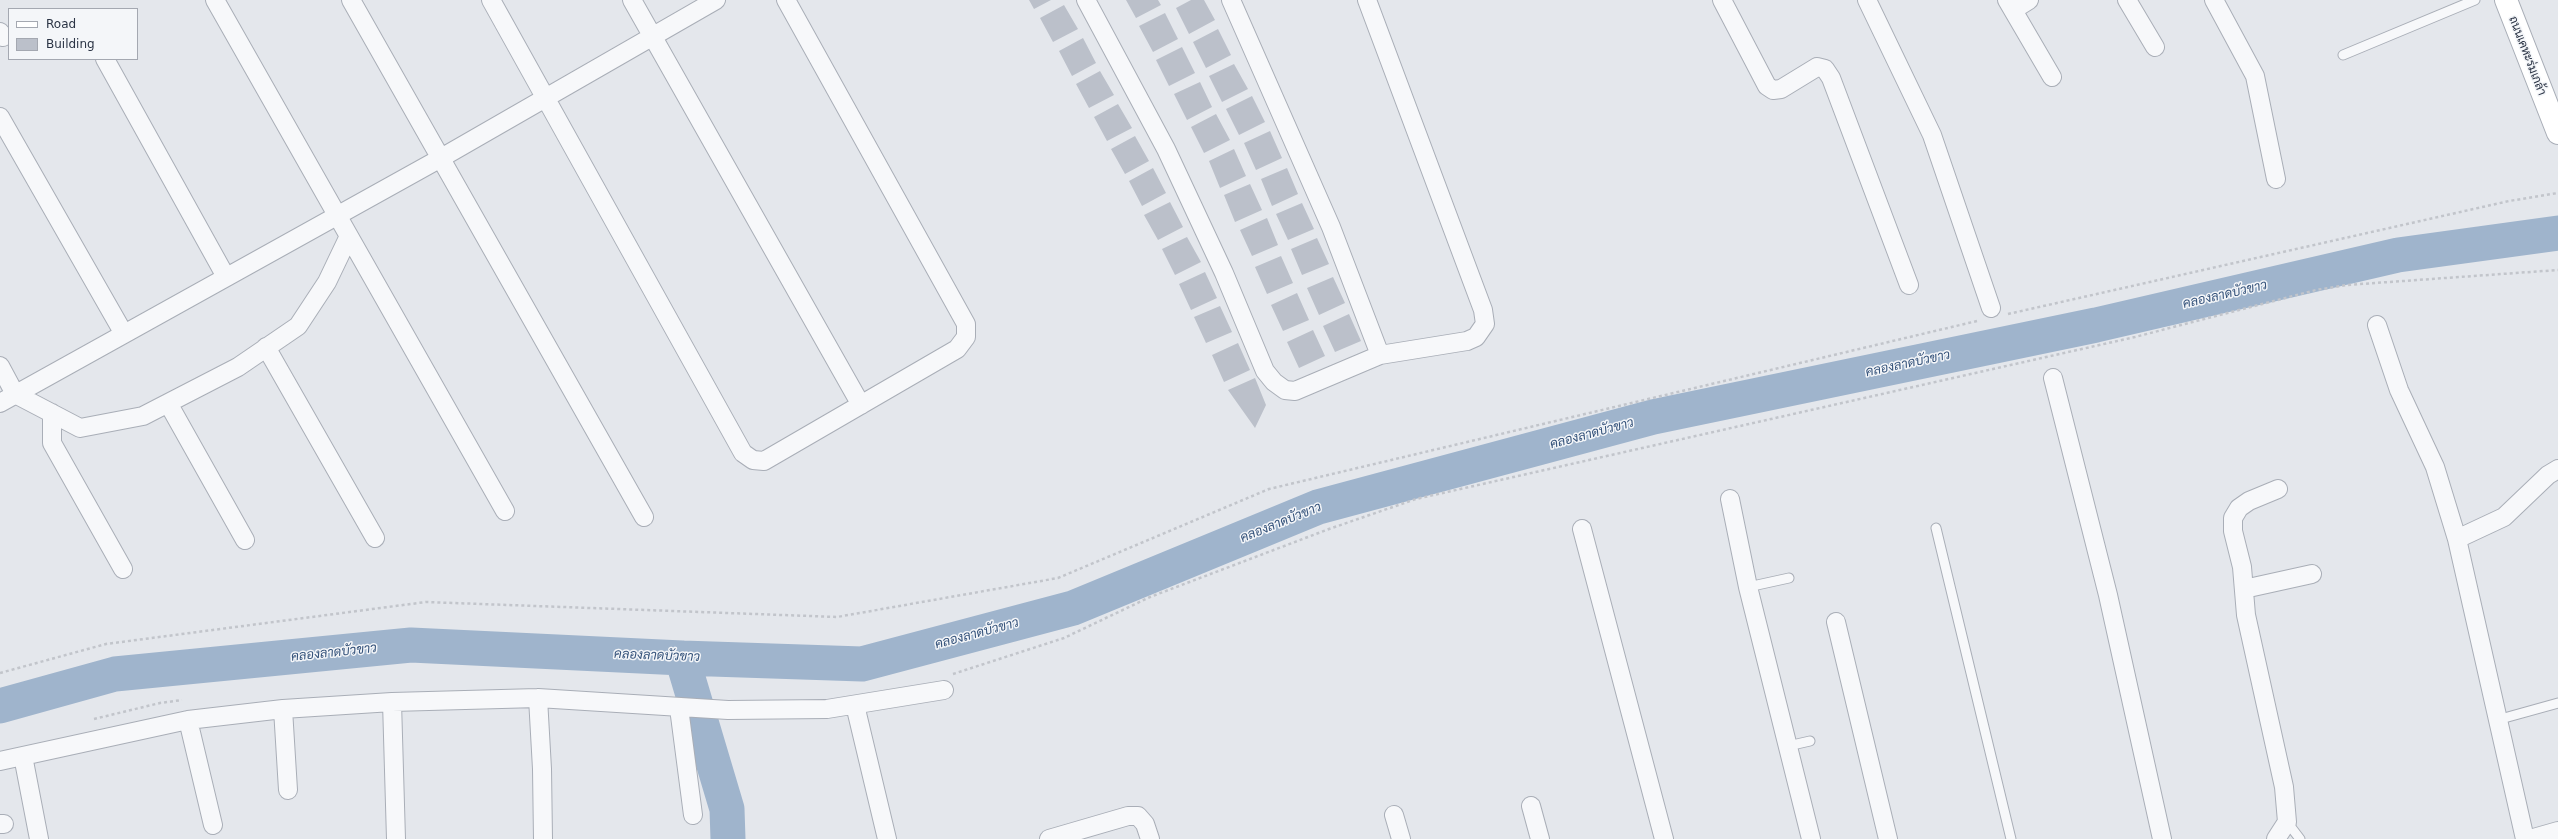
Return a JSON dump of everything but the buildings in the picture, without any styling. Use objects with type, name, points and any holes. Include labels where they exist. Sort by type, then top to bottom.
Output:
[{"type":"street","points":[[214,0],[338,215],[505,512]]},
{"type":"street","points":[[351,0],[644,517]]},
{"type":"street","points":[[491,0],[743,453],[753,460],[764,462],[957,349],[966,337],[966,324],[786,0]]},
{"type":"street","points":[[632,0],[861,405]]},
{"type":"street","points":[[8,398],[546,99],[716,0]]},
{"type":"street","points":[[1086,0],[1166,150],[1224,273],[1265,371],[1274,382],[1286,390],[1295,391],[1380,355],[1467,341],[1476,338],[1485,324],[1483,310],[1367,0]]},
{"type":"street","points":[[1231,0],[1331,227],[1380,355]]},
{"type":"street","points":[[1722,0],[1767,86],[1773,90],[1781,89],[1817,66],[1825,69],[1831,78],[1908,285]]},
{"type":"street","points":[[1868,0],[1937,147],[1990,315]]},
{"type":"street","points":[[2029,0],[2010,5],[2052,77]]},
{"type":"street","points":[[2127,0],[2155,47]]},
{"type":"street","points":[[2214,0],[2255,76],[2276,179]]},
{"type":"street","name":"ถนนเคหะร่มเกล้า","points":[[2506,0],[2558,134]]},
{"type":"street","points":[[106,60],[226,277]]},
{"type":"street","points":[[0,117],[124,334]]},
{"type":"street","points":[[8,398],[52,413],[80,428],[143,416],[238,367],[298,326],[327,282],[349,236]]},
{"type":"street","points":[[2377,325],[2399,390],[2435,468],[2457,540],[2525,839]]},
{"type":"street","points":[[266,347],[375,538]]},
{"type":"street","points":[[0,366],[8,398]]},
{"type":"street","points":[[2053,378],[2108,595],[2162,839]]},
{"type":"street","points":[[168,403],[245,540]]},
{"type":"street","points":[[52,413],[52,443],[123,569]]},
{"type":"street","points":[[2457,540],[2504,517],[2548,475],[2558,469]]},
{"type":"street","points":[[2276,839],[2287,822],[2284,787],[2246,614],[2244,589],[2233,531],[2233,518],[2239,508],[2249,501],[2278,489]]},
{"type":"street","points":[[1730,499],[1748,587],[1811,839]]},
{"type":"street","points":[[1582,529],[1664,839]]},
{"type":"street","points":[[2244,589],[2312,574]]},
{"type":"street","points":[[1836,622],[1888,839]]},
{"type":"street","points":[[0,761],[188,720],[283,709],[392,702],[538,698],[728,710],[827,709],[855,705],[946,683]]},
{"type":"street","points":[[538,698],[542,769],[543,839]]},
{"type":"street","points":[[392,702],[396,839]]},
{"type":"street","points":[[855,705],[888,839]]},
{"type":"street","points":[[673,707],[693,815]]},
{"type":"street","points":[[283,709],[288,790]]},
{"type":"street","points":[[188,720],[212,825]]},
{"type":"street","points":[[23,756],[39,839]]},
{"type":"street","points":[[1531,806],[1540,839]]},
{"type":"street","points":[[1394,815],[1401,839]]},
{"type":"street","points":[[1049,839],[1128,816],[1138,816],[1145,824],[1150,839]]},
{"type":"street","points":[[2530,839],[2558,831]]},
{"type":"lane","points":[[2343,55],[2475,0]]},
{"type":"lane","points":[[1936,528],[2011,839]]},
{"type":"lane","points":[[1748,587],[1789,578]]},
{"type":"lane","points":[[2497,720],[2558,704]]},
{"type":"lane","points":[[1788,746],[1810,741]]},
{"type":"lane","points":[[2287,822],[2300,839]]},
{"type":"path","points":[[0,673],[106,644],[426,602],[837,617],[1058,578],[1269,489],[1990,315],[2509,201],[2558,193]]},
{"type":"path","points":[[946,683],[1064,638],[1150,597],[1329,529],[1416,499],[2135,337],[2316,290],[2347,285],[2558,270]]},
{"type":"path","points":[[92,720],[160,703],[188,700]]},
{"type":"waterway","name":"คลองลาดบัวขาว","points":[[0,706],[115,674],[411,645],[682,658],[862,664],[1073,608],[1318,507],[1653,417],[2096,325],[2398,255],[2558,233]]},
{"type":"waterway","points":[[682,658],[727,809],[728,839]]}]
